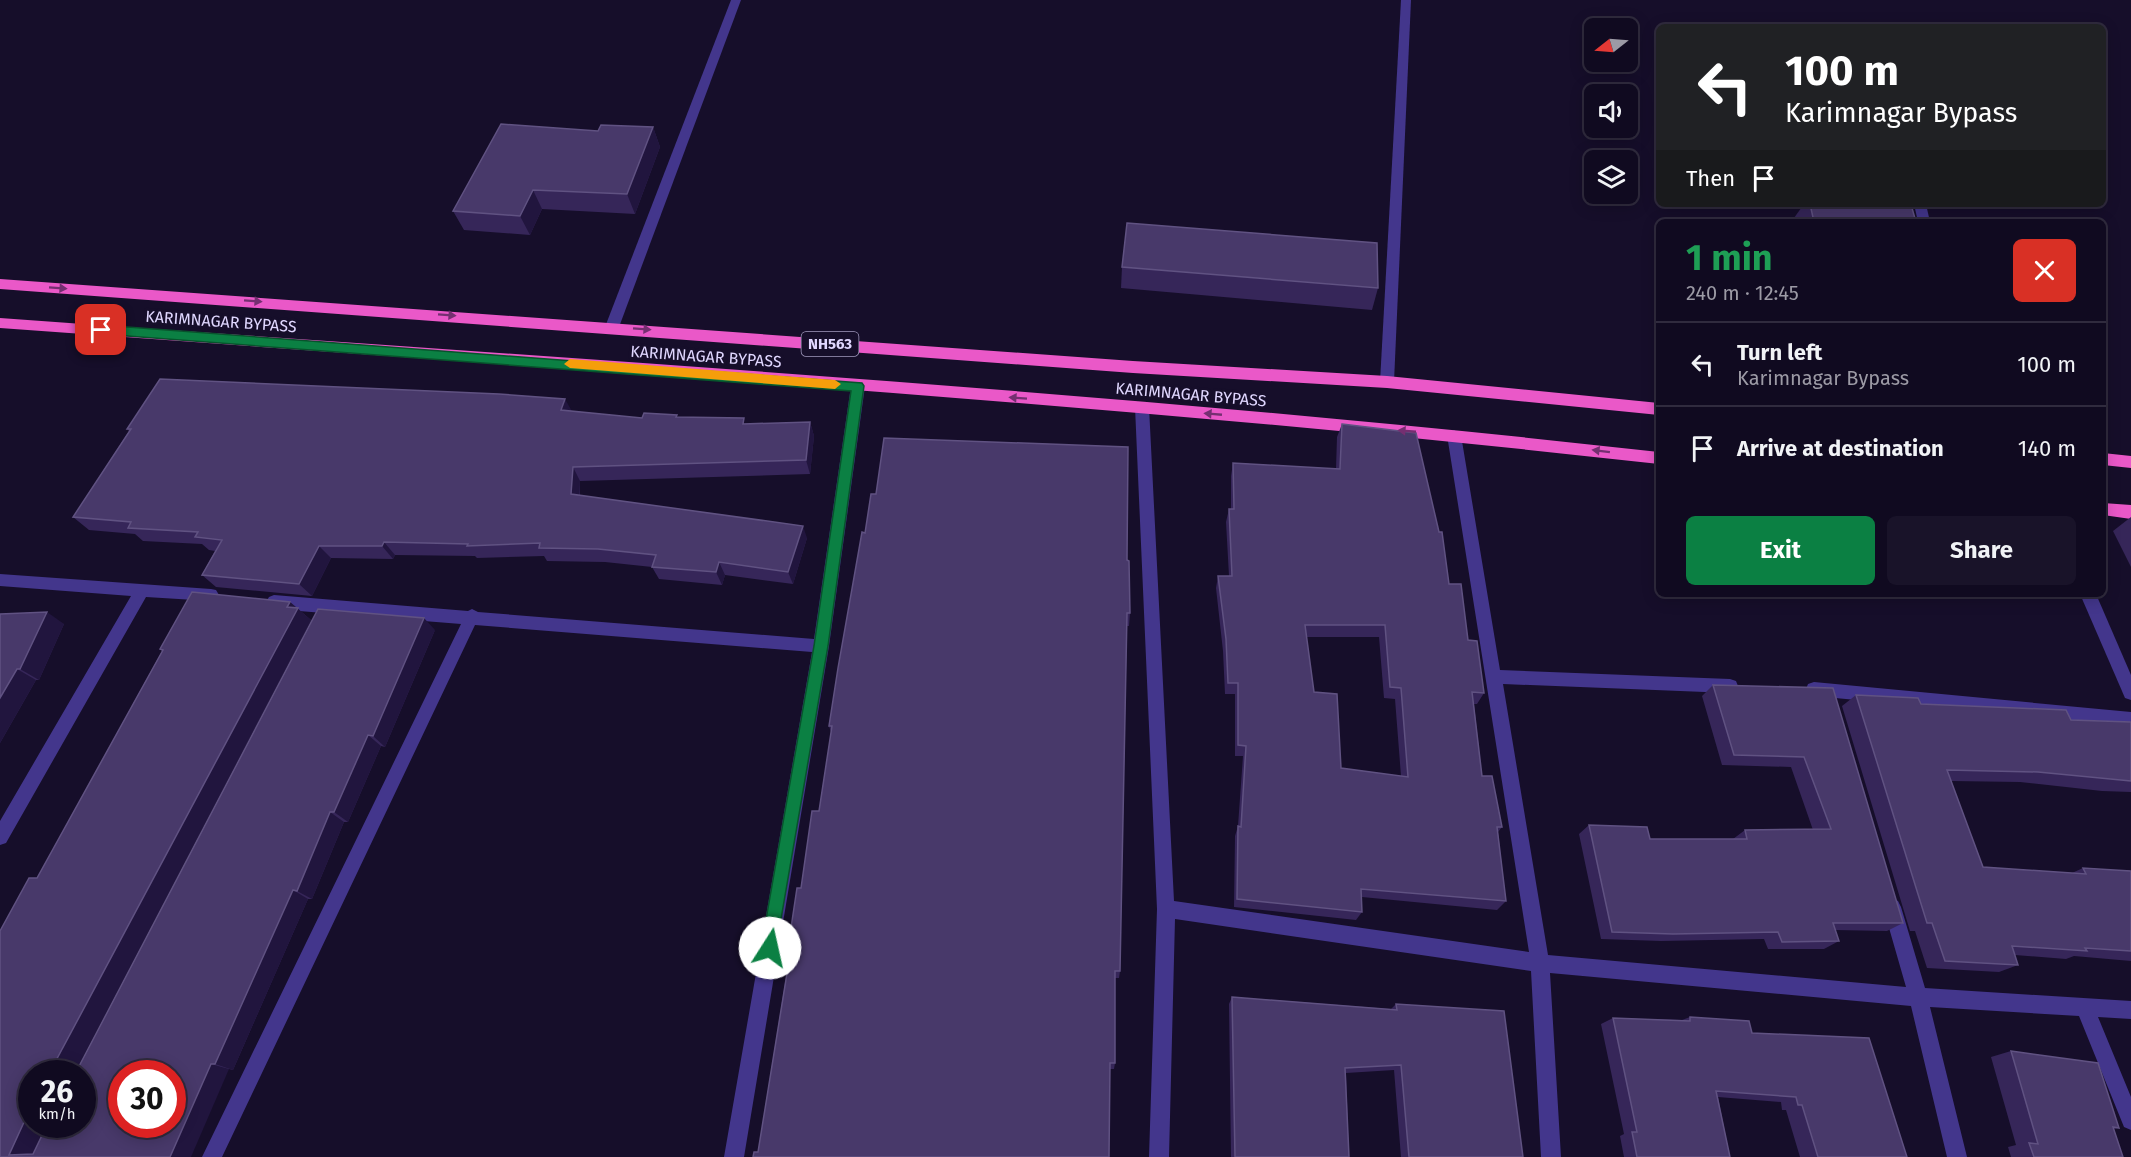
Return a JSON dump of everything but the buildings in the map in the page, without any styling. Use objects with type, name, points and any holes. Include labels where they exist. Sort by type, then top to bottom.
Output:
[{"type":"highway","name":"KARIMNAGAR BYPASS","points":[[0,284],[612,327],[1133,367],[1387,382],[1656,409]]},
{"type":"highway","name":"KARIMNAGAR BYPASS","points":[[2,326],[1142,407],[1454,435],[1656,458]]},
{"type":"highway","points":[[2106,459],[2131,462]]},
{"type":"highway","points":[[2106,509],[2131,512]]},
{"type":"street","points":[[612,327],[736,0]]},
{"type":"street","points":[[1387,382],[1406,0]]},
{"type":"street","points":[[734,1157],[821,646],[858,386]]},
{"type":"street","points":[[1142,407],[1166,909],[1159,1157]]},
{"type":"street","points":[[1454,435],[1540,963],[1551,1157]]},
{"type":"street","points":[[0,580],[143,589],[224,597]]},
{"type":"street","points":[[0,837],[143,589]]},
{"type":"street","points":[[2089,597],[2131,693]]},
{"type":"street","points":[[259,600],[326,612],[472,616],[821,646]]},
{"type":"street","points":[[212,1157],[472,616]]},
{"type":"street","points":[[1494,677],[1744,687]]},
{"type":"street","points":[[1803,689],[2131,719]]},
{"type":"street","points":[[1827,690],[1834,713]]},
{"type":"street","points":[[1888,895],[1918,997],[1957,1157]]},
{"type":"street","points":[[1166,909],[1540,963],[1918,997],[2131,1010]]},
{"type":"street","points":[[2084,1006],[2131,1120]]},
{"type":"slow traffic","points":[[570,364],[835,384]]},
{"type":"route","points":[[101,330],[858,386],[821,646],[770,948]]}]
